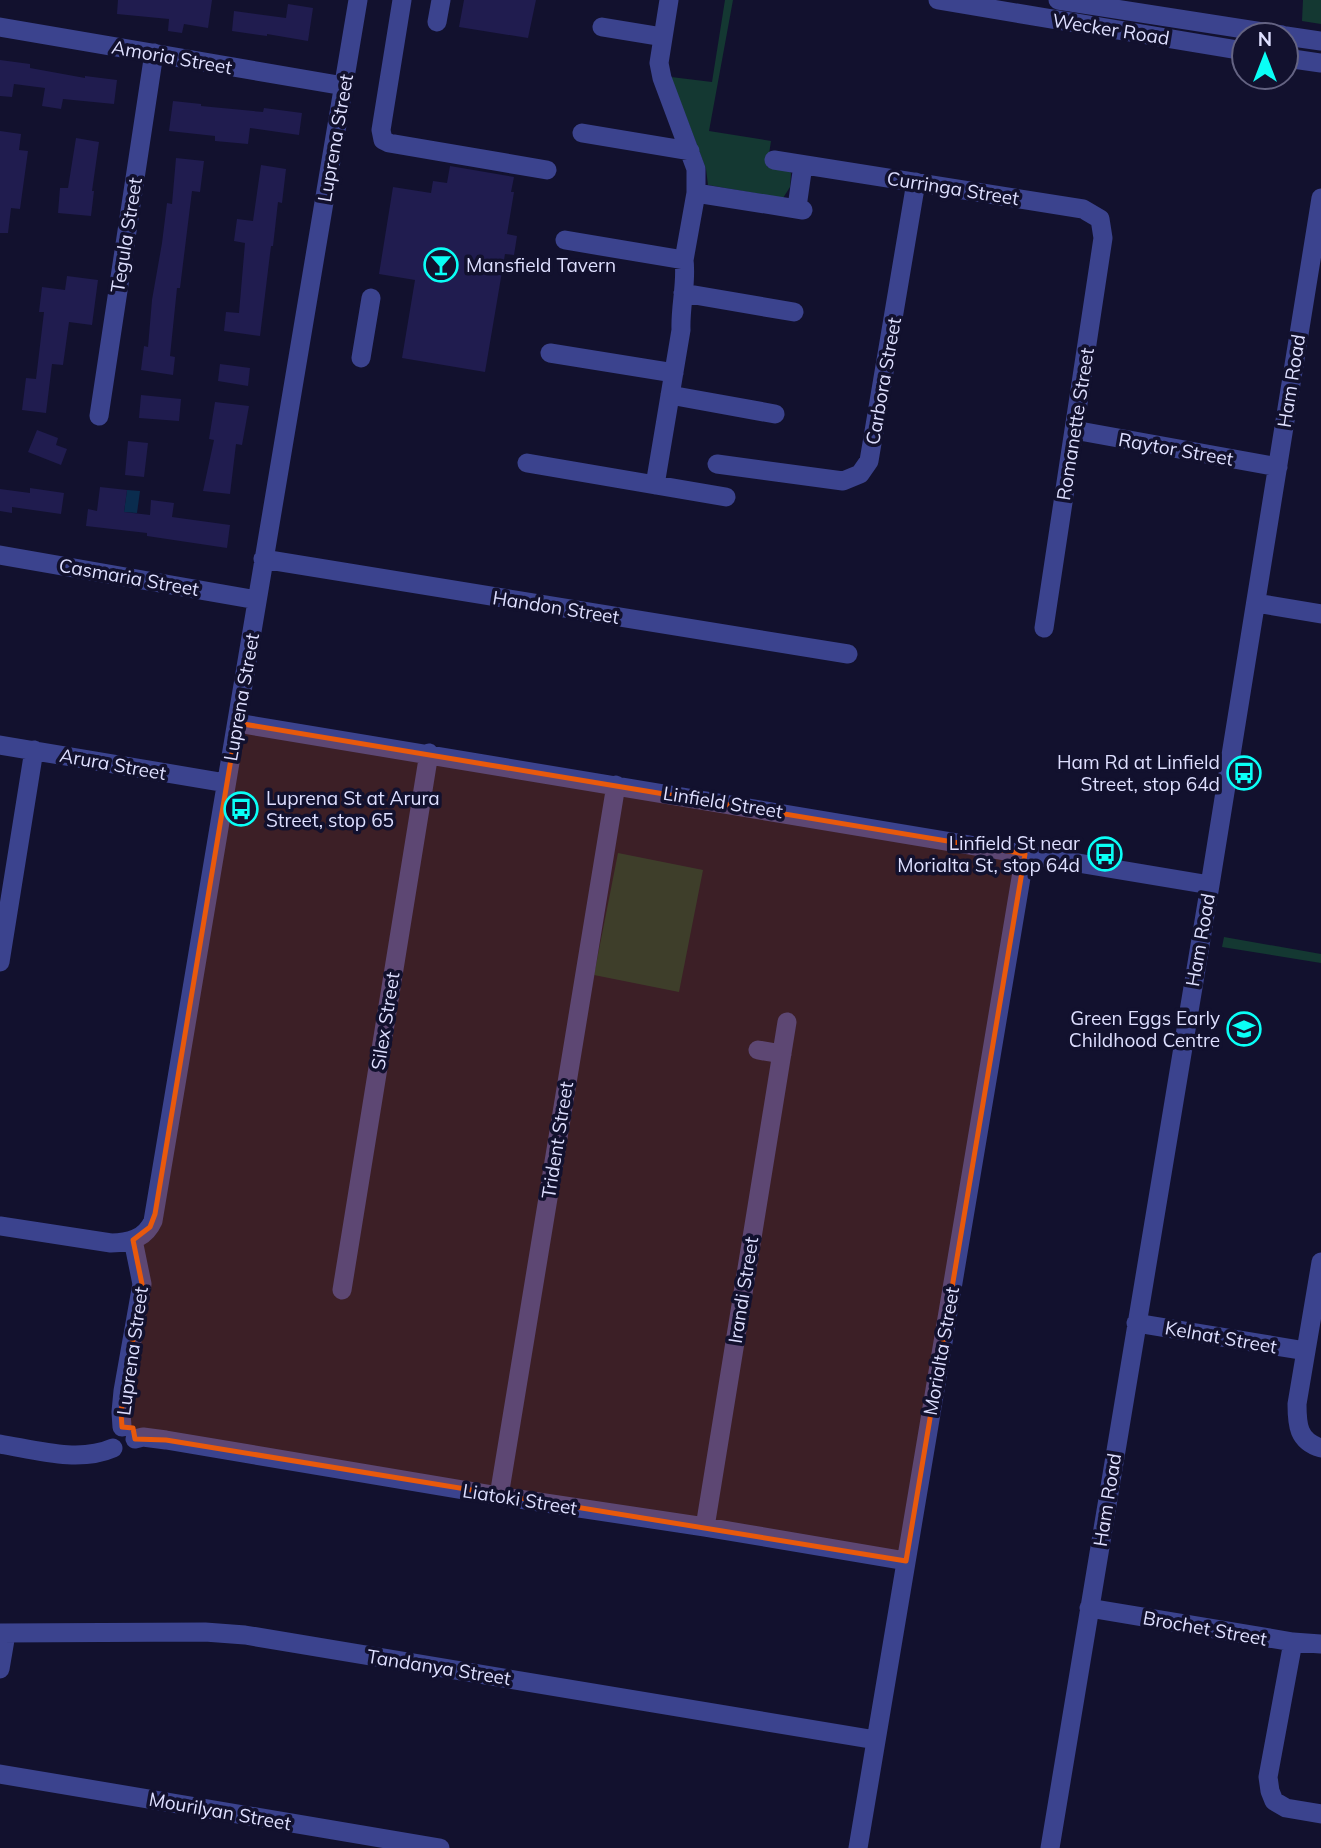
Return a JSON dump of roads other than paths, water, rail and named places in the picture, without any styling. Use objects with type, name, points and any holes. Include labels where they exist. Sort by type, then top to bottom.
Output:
[{"type":"street","name":"Luprena Street","points":[[128,1433],[121,1412],[142,1284],[133,1240],[143,1235],[150,1227],[155,1214],[358,0]]},
{"type":"street","points":[[402,0],[381,130],[383,140],[547,170]]},
{"type":"street","points":[[437,22],[441,0]]},
{"type":"street","points":[[655,485],[681,330],[684,260],[696,193],[696,169],[662,78],[659,63],[669,0]]},
{"type":"street","name":"Wecker Road","points":[[938,0],[1230,49]]},
{"type":"street","name":"Wecker Road","points":[[1058,0],[1099,3],[1230,26]]},
{"type":"street","points":[[1096,27],[1099,3]]},
{"type":"street","name":"Amoria Street","points":[[0,27],[344,86]]},
{"type":"street","points":[[601,27],[663,37]]},
{"type":"street","name":"Wecker Road","points":[[1300,38],[1321,41]]},
{"type":"street","name":"Tegula Street","points":[[99,416],[154,54]]},
{"type":"street","points":[[1300,60],[1321,63]]},
{"type":"street","points":[[582,133],[690,151]]},
{"type":"street","name":"Curringa Street","points":[[774,160],[1083,209],[1100,219]]},
{"type":"street","points":[[696,193],[800,205],[803,166]]},
{"type":"street","name":"Carbora Street","points":[[717,464],[737,484],[843,481],[860,474],[869,461],[916,182]]},
{"type":"street","name":"Ham Road","points":[[1050,1848],[1317,242],[1321,198]]},
{"type":"street","name":"Romanette Street","points":[[1044,628],[1103,238],[1100,219]]},
{"type":"street","points":[[565,240],[684,260]]},
{"type":"street","points":[[683,293],[794,312]]},
{"type":"street","points":[[361,358],[371,298]]},
{"type":"street","points":[[550,352],[674,373]]},
{"type":"street","points":[[670,395],[775,414]]},
{"type":"street","name":"Raytor Street","points":[[1074,430],[1278,467]]},
{"type":"street","points":[[527,463],[655,485],[737,484]]},
{"type":"street","name":"Casmaria Street","points":[[0,555],[257,600]]},
{"type":"street","name":"Handon Street","points":[[263,559],[848,654]]},
{"type":"street","points":[[1256,603],[1321,614]]},
{"type":"street","name":"Linfield Street","points":[[237,723],[848,822],[1025,855],[1210,885]]},
{"type":"street","name":"Arura Street","points":[[0,745],[226,783]]},
{"type":"street","points":[[0,962],[34,750]]},
{"type":"street","name":"Silex Street","points":[[342,1290],[429,753]]},
{"type":"street","name":"Trident Street","points":[[499,1496],[616,785]]},
{"type":"street","name":"Morialta Street","points":[[858,1848],[1025,855]]},
{"type":"street","name":"Irandi Street","points":[[705,1527],[787,1022]]},
{"type":"street","points":[[758,1051],[782,1054]]},
{"type":"street","points":[[0,1226],[111,1243],[133,1240]]},
{"type":"street","points":[[1321,1262],[1297,1405],[1297,1422],[1301,1434],[1313,1445],[1321,1448]]},
{"type":"street","name":"Kelnat Street","points":[[1136,1323],[1306,1351]]},
{"type":"street","points":[[0,1444],[84,1456],[101,1454],[113,1448],[125,1451],[132,1447],[128,1433]]},
{"type":"street","name":"Liatoki Street","points":[[128,1433],[906,1561]]},
{"type":"street","name":"Brochet Street","points":[[1089,1608],[1293,1643],[1321,1644]]},
{"type":"street","name":"Tandanya Street","points":[[3,1633],[205,1632],[245,1635],[876,1740]]},
{"type":"street","points":[[0,1669],[3,1633]]},
{"type":"street","points":[[1293,1643],[1268,1777],[1270,1791],[1274,1801],[1286,1808],[1321,1814]]},
{"type":"street","name":"Mourilyan Street","points":[[0,1774],[440,1848]]},
{"type":"water","points":[[127,490],[140,491],[137,513],[124,512]]},
{"type":"place","name":"Mansfield Tavern","points":[[441,265]]},
{"type":"place","name":"Ham Rd at Linfield Street, stop 64d","points":[[1244,773]]},
{"type":"place","name":"Luprena St at Arura Street, stop 65","points":[[241,809]]},
{"type":"place","name":"Linfield St near Morialta St, stop 64d","points":[[1105,854]]},
{"type":"place","name":"Green Eggs Early Childhood Centre","points":[[1244,1029]]}]
